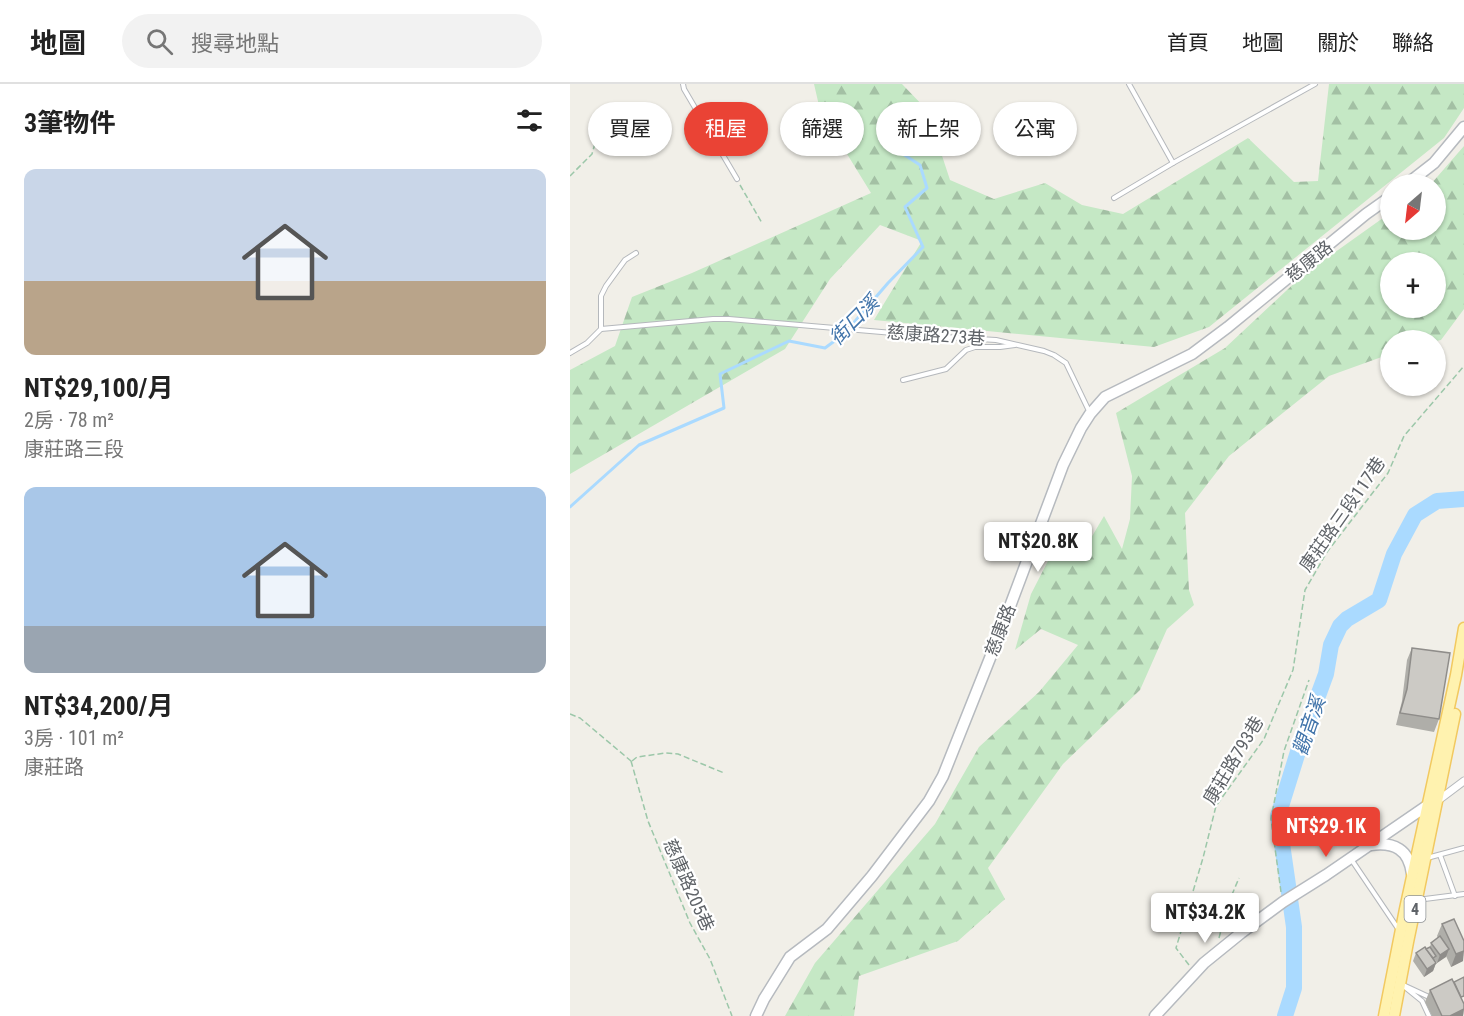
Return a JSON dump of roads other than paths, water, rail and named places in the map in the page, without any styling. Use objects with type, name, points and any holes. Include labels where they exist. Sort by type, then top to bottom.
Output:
[{"type":"main road","name":"4","points":[[1394,1016],[1425,858],[1432,803],[1464,628]]},
{"type":"main road","name":"4","points":[[1384,1016],[1412,875],[1464,673]]},
{"type":"street","points":[[1420,174],[1434,163],[1464,127]]},
{"type":"street","name":"慈康路","points":[[756,1016],[790,957],[827,929],[880,866],[939,785],[1000,633],[1063,465],[1090,414],[1105,397],[1192,354],[1380,204]]},
{"type":"street","points":[[1155,1016],[1195,972],[1241,933],[1283,902],[1351,859],[1464,781]]},
{"type":"street","points":[[1370,845],[1393,845],[1403,852],[1411,862],[1412,875]]},
{"type":"lane","points":[[683,84],[737,179]]},
{"type":"lane","points":[[1129,84],[1173,163]]},
{"type":"lane","points":[[1114,198],[1315,84]]},
{"type":"lane","points":[[570,353],[587,343],[601,329],[601,296],[625,260],[636,253]]},
{"type":"lane","name":"慈康路273巷","points":[[601,329],[729,318],[996,340],[1044,351],[1066,363],[1090,414]]},
{"type":"lane","points":[[903,380],[946,369],[966,350],[975,347],[1018,345]]},
{"type":"lane","points":[[1425,858],[1464,848]]},
{"type":"lane","points":[[1440,855],[1455,896]]},
{"type":"lane","points":[[1351,859],[1400,932]]},
{"type":"lane","points":[[1417,900],[1464,894]]},
{"type":"lane","points":[[1401,984],[1429,997],[1438,993]]},
{"type":"lane","points":[[1401,984],[1422,1001],[1429,1016]]},
{"type":"waterway","name":"街口溪","points":[[570,507],[639,445],[724,408],[720,374],[789,341],[825,348],[844,334],[923,247],[905,207],[927,188],[920,165],[906,156]]},
{"type":"waterway","name":"觀音溪","points":[[1285,1016],[1294,988],[1294,927],[1278,816],[1301,742],[1326,674],[1331,645],[1340,626],[1347,619],[1379,600],[1394,554],[1415,515],[1437,501],[1464,499]]}]
